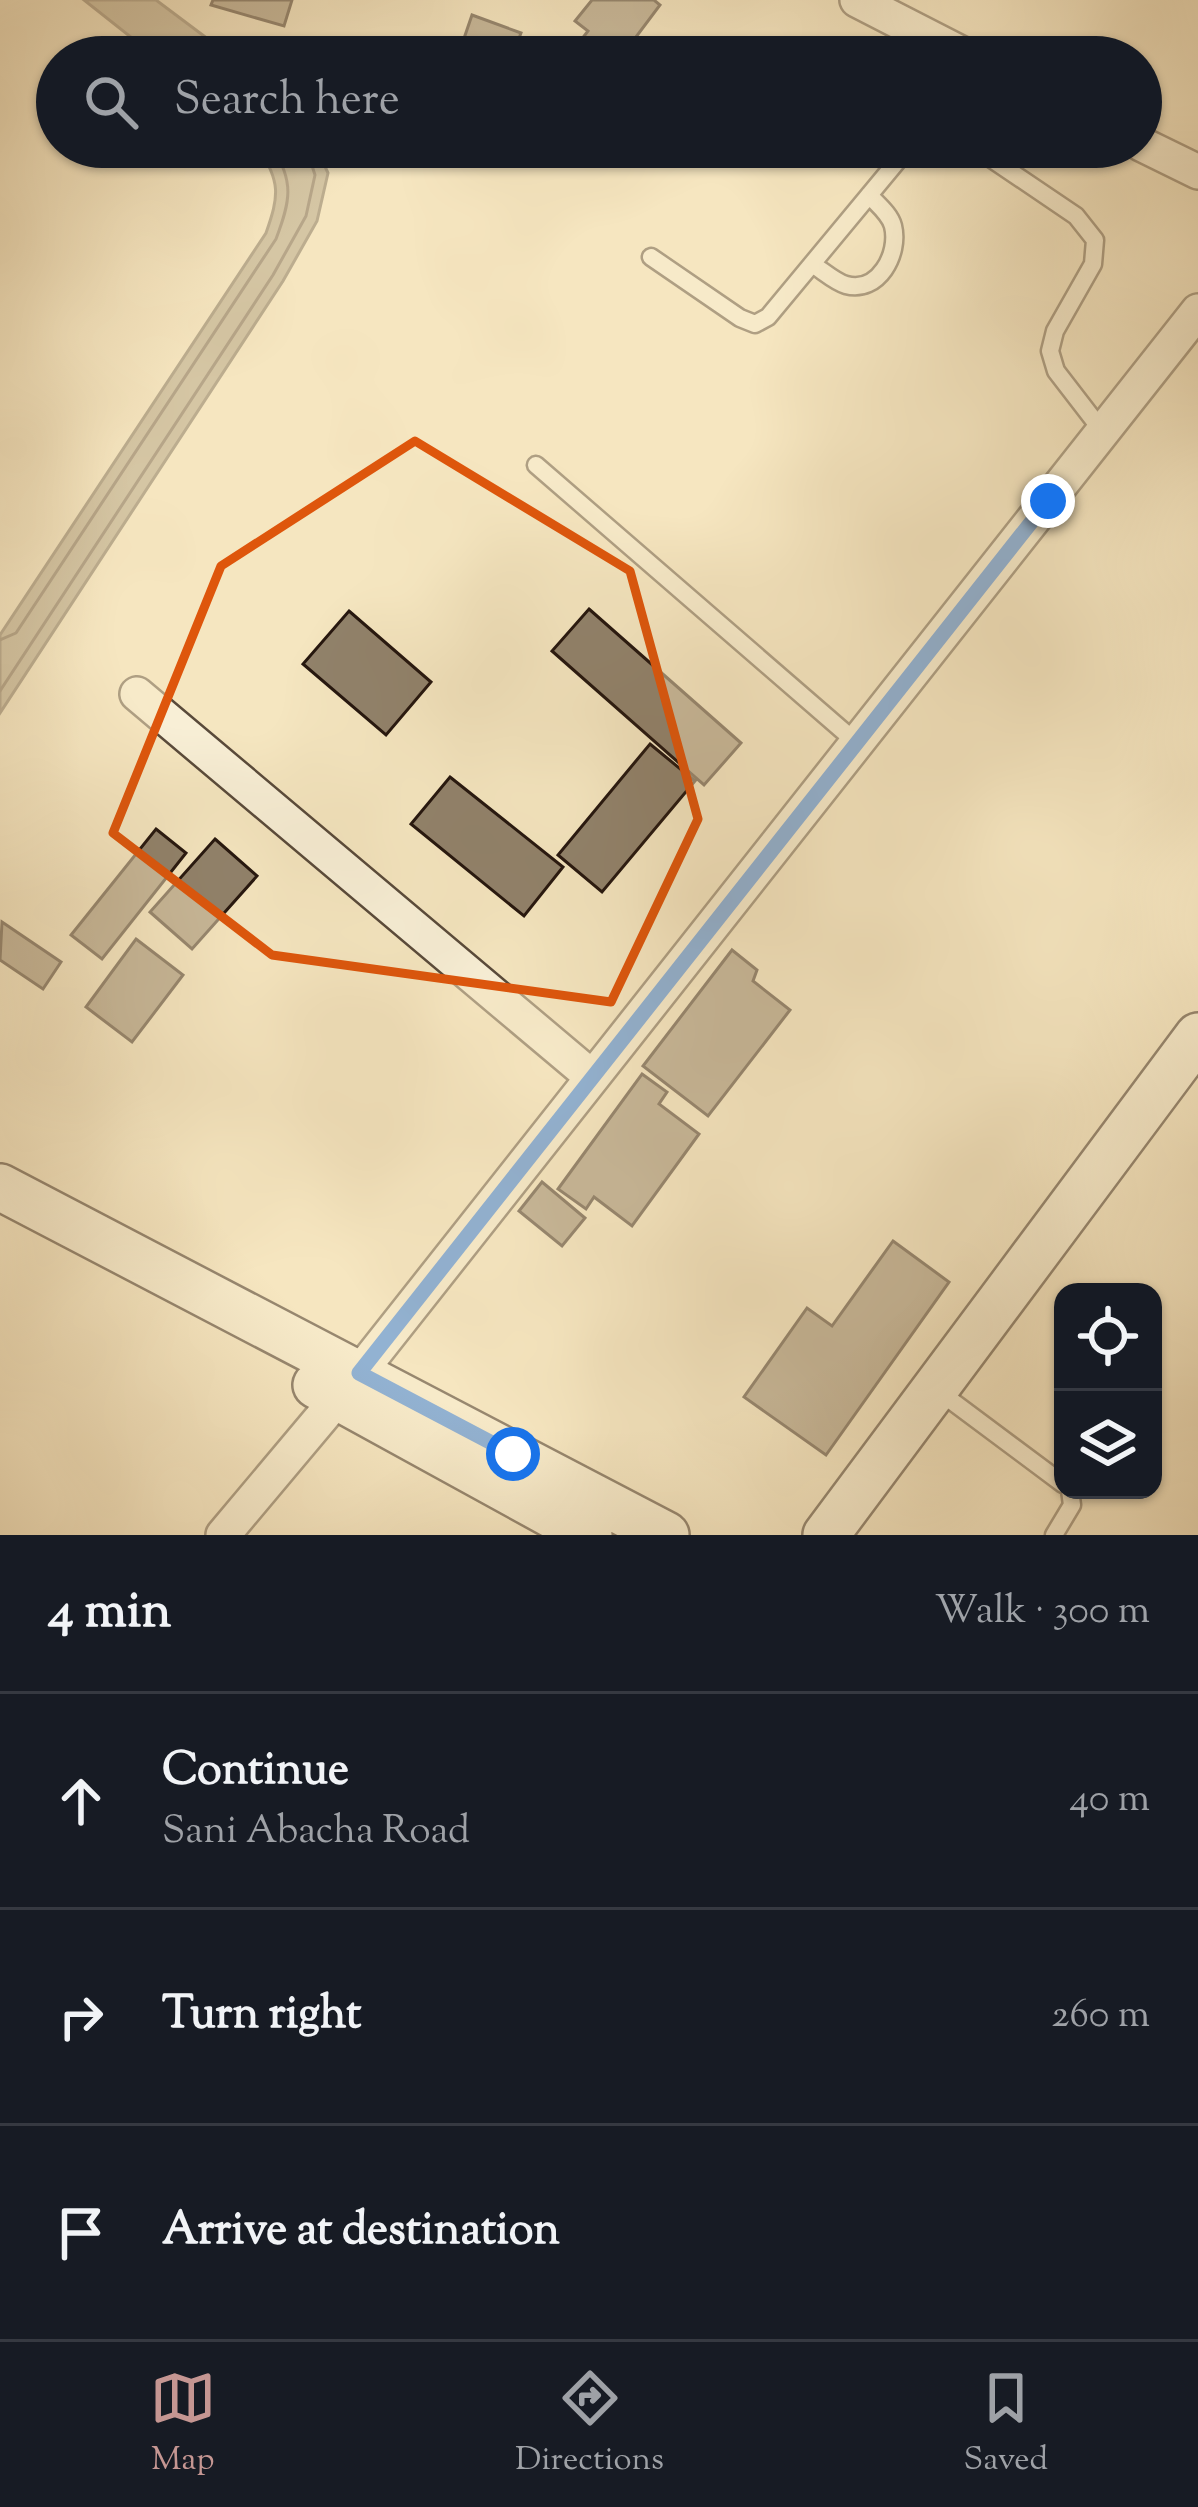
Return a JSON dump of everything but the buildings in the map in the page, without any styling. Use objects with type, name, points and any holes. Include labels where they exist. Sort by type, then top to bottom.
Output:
[{"type":"street","points":[[857,0],[927,36]]},
{"type":"street","points":[[1162,154],[1198,172]]},
{"type":"street","points":[[223,1535],[349,1385],[1198,311]]},
{"type":"street","points":[[137,694],[592,1077]]},
{"type":"street","points":[[826,1535],[1198,1036]]},
{"type":"street","points":[[0,1187],[349,1385],[589,1535]]},
{"type":"street","points":[[0,1219],[666,1535]]},
{"type":"lane","points":[[651,257],[740,319],[755,324],[768,317],[892,168]]},
{"type":"lane","points":[[1005,168],[1076,216],[1095,240],[1093,264],[1055,331],[1049,352],[1056,371],[1103,432]]},
{"type":"lane","points":[[812,264],[845,285],[867,285],[883,272],[895,234],[892,220],[869,195]]},
{"type":"lane","points":[[536,465],[857,743]]},
{"type":"lane","points":[[936,1390],[1054,1477]]},
{"type":"lane","points":[[1054,1535],[1071,1499]]},
{"type":"highlighted area","points":[[415,441],[630,571],[698,819],[611,1002],[272,955],[113,833],[221,566]]},
{"type":"water","points":[[84,0],[156,0],[204,36],[129,36]]},
{"type":"water","points":[[326,168],[317,221],[283,281],[0,713],[0,635],[266,233],[276,189],[271,170]]},
{"type":"route","points":[[513,1454],[359,1373],[1048,501]]}]
